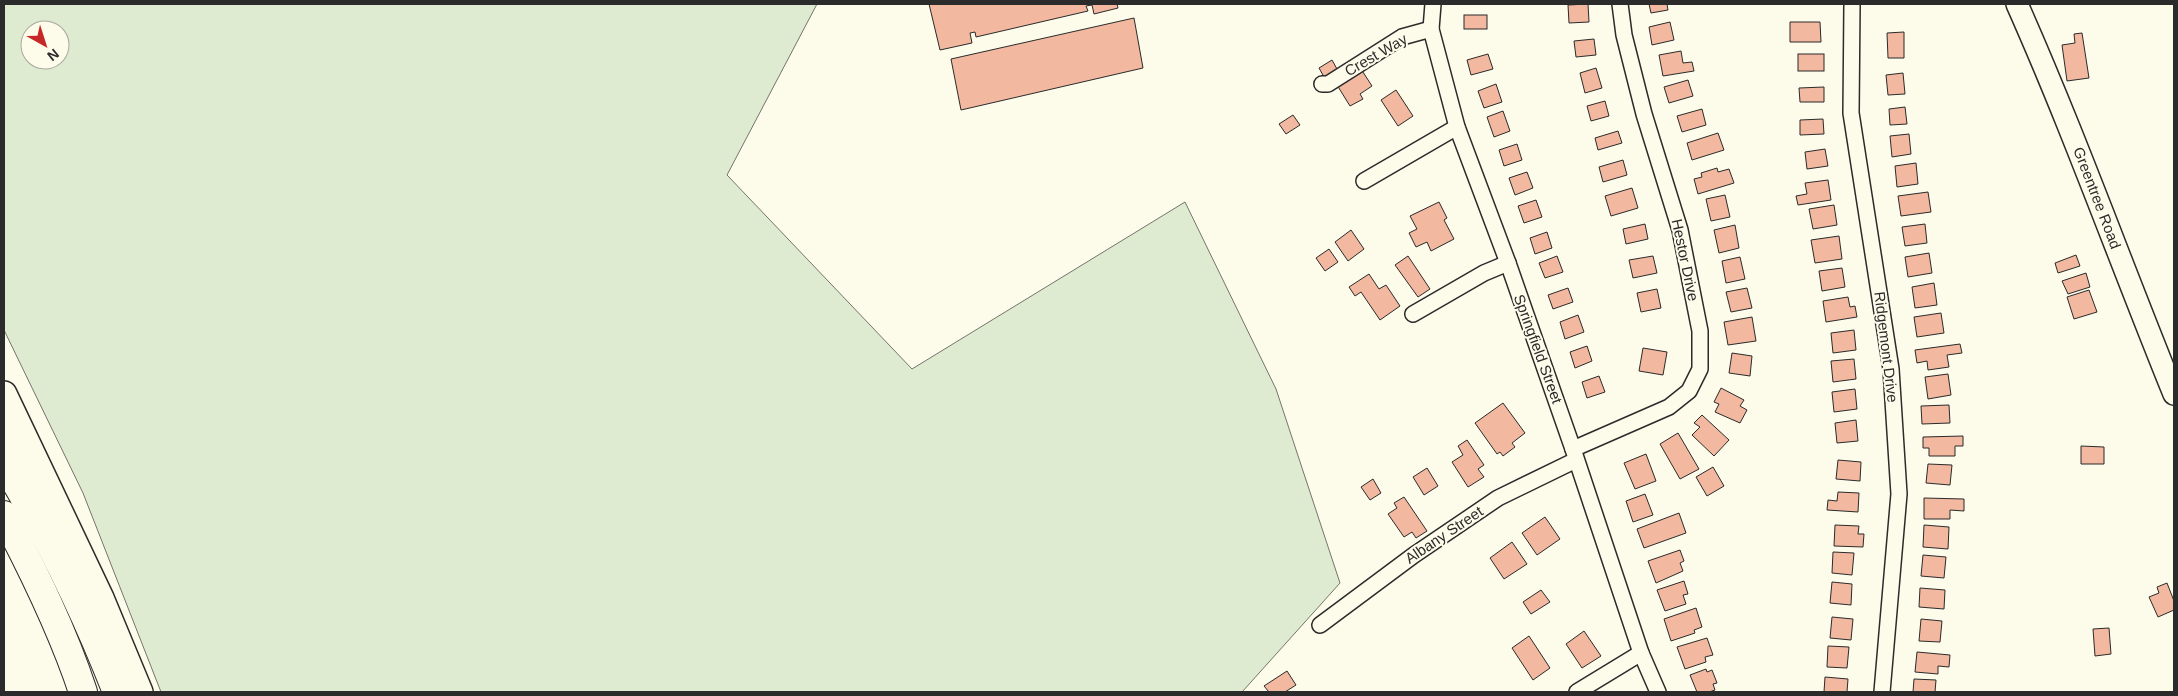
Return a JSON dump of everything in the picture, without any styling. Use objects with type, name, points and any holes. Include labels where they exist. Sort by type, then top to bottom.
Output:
[{"type":"highway","points":[[4,394],[101,598],[140,692]]},
{"type":"highway","points":[[4,424],[54,553]]},
{"type":"highway","points":[[4,463],[54,553],[81,607],[117,692]]},
{"type":"highway","points":[[4,515],[30,564],[52,612],[83,692]]},
{"type":"main road","name":"Greentree Road","points":[[2017,4],[2102,207],[2174,394]]},
{"type":"street","name":"Springfield Street","points":[[1433,4],[1431,30],[1457,127],[1508,263],[1575,454],[1641,653],[1658,692]]},
{"type":"street","name":"Hestor Drive","points":[[1575,454],[1670,407],[1689,391],[1700,369],[1700,331],[1680,230],[1642,105],[1624,35],[1620,4]]},
{"type":"street","name":"Ridgemont Drive","points":[[1852,4],[1851,113],[1891,369],[1899,494],[1882,692]]},
{"type":"street","name":"Crest Way","points":[[1322,84],[1328,84],[1402,37],[1431,30]]},
{"type":"street","points":[[1364,181],[1457,127]]},
{"type":"street","points":[[1413,314],[1484,273],[1508,263]]},
{"type":"street","name":"Albany Street","points":[[1320,625],[1414,554],[1498,498],[1575,454]]},
{"type":"street","points":[[1577,692],[1641,653]]},
{"type":"green space","points":[[4,4],[817,4],[727,175],[912,369],[1185,202],[1276,389],[1340,583],[1242,692],[161,692],[83,493],[4,330]]},
{"type":"building","points":[[929,4],[1117,4],[1118,8],[1094,14],[1092,5],[1086,6],[1088,11],[976,37],[975,32],[970,33],[972,43],[940,50]]},
{"type":"building","points":[[1588,4],[1589,22],[1569,23],[1568,5]]},
{"type":"building","points":[[1649,4],[1667,4],[1668,10],[1651,13]]},
{"type":"building","points":[[1464,15],[1487,15],[1487,29],[1464,29]]},
{"type":"building","points":[[1134,18],[1143,68],[961,110],[951,59]]},
{"type":"building","points":[[1670,22],[1674,40],[1652,45],[1649,27]]},
{"type":"building","points":[[1790,22],[1820,22],[1821,42],[1790,42]]},
{"type":"building","points":[[1904,32],[1904,58],[1888,58],[1887,33]]},
{"type":"building","points":[[2082,33],[2089,78],[2067,81],[2062,45],[2075,43],[2074,34]]},
{"type":"building","points":[[1594,39],[1596,55],[1576,57],[1574,41]]},
{"type":"building","points":[[1681,51],[1683,63],[1692,62],[1694,71],[1663,76],[1659,55]]},
{"type":"building","points":[[1488,54],[1493,69],[1471,75],[1467,60]]},
{"type":"building","points":[[1798,54],[1824,54],[1824,71],[1798,71]]},
{"type":"building","points":[[1332,60],[1337,69],[1324,77],[1319,68]]},
{"type":"building","points":[[1596,68],[1602,88],[1585,93],[1580,73]]},
{"type":"building","points":[[1361,69],[1372,86],[1360,94],[1363,99],[1350,106],[1337,85]]},
{"type":"building","points":[[1903,73],[1905,94],[1888,95],[1886,75]]},
{"type":"building","points":[[1688,80],[1693,96],[1669,103],[1664,87]]},
{"type":"building","points":[[1496,84],[1502,102],[1484,108],[1478,91]]},
{"type":"building","points":[[1824,87],[1824,102],[1800,102],[1799,88]]},
{"type":"building","points":[[1396,90],[1413,116],[1398,126],[1381,100]]},
{"type":"building","points":[[1605,101],[1609,116],[1591,121],[1587,106]]},
{"type":"building","points":[[1905,107],[1907,124],[1890,125],[1889,109]]},
{"type":"building","points":[[1702,109],[1706,125],[1682,132],[1677,116]]},
{"type":"building","points":[[1503,111],[1510,131],[1494,137],[1487,117]]},
{"type":"building","points":[[1293,115],[1300,125],[1286,134],[1279,124]]},
{"type":"building","points":[[1823,119],[1824,134],[1800,135],[1800,120]]},
{"type":"building","points":[[1618,131],[1622,143],[1598,150],[1595,138]]},
{"type":"building","points":[[1718,133],[1724,150],[1692,160],[1687,143]]},
{"type":"building","points":[[1909,134],[1911,154],[1892,157],[1890,136]]},
{"type":"building","points":[[1517,144],[1522,160],[1504,166],[1499,150]]},
{"type":"building","points":[[1825,149],[1828,166],[1807,169],[1805,152]]},
{"type":"building","points":[[1623,160],[1627,175],[1603,182],[1599,167]]},
{"type":"building","points":[[1916,163],[1918,184],[1897,187],[1895,166]]},
{"type":"building","points":[[1717,168],[1718,172],[1729,169],[1734,183],[1698,194],[1694,179],[1702,177],[1701,173]]},
{"type":"building","points":[[1527,172],[1533,188],[1515,195],[1509,178]]},
{"type":"building","points":[[1828,180],[1831,200],[1798,205],[1796,196],[1807,194],[1805,183]]},
{"type":"building","points":[[1632,188],[1638,208],[1611,216],[1605,196]]},
{"type":"building","points":[[1928,192],[1931,212],[1901,216],[1898,196]]},
{"type":"building","points":[[1725,195],[1730,217],[1711,221],[1706,199]]},
{"type":"building","points":[[1536,200],[1542,217],[1524,223],[1518,206]]},
{"type":"building","points":[[1439,202],[1447,218],[1444,220],[1454,239],[1431,251],[1427,242],[1416,247],[1409,233],[1417,229],[1410,216]]},
{"type":"building","points":[[1834,205],[1837,225],[1813,229],[1809,209]]},
{"type":"building","points":[[1645,224],[1648,239],[1626,244],[1623,229]]},
{"type":"building","points":[[1925,224],[1927,243],[1905,246],[1902,227]]},
{"type":"building","points":[[1735,225],[1739,248],[1719,253],[1714,230]]},
{"type":"building","points":[[1351,230],[1364,249],[1348,261],[1335,242]]},
{"type":"building","points":[[1547,232],[1552,248],[1535,254],[1530,238]]},
{"type":"building","points":[[1839,236],[1842,259],[1815,263],[1811,240]]},
{"type":"building","points":[[1329,249],[1338,262],[1325,271],[1316,258]]},
{"type":"building","points":[[1929,253],[1932,273],[1908,277],[1905,257]]},
{"type":"building","points":[[2076,255],[2080,266],[2058,273],[2055,263]]},
{"type":"building","points":[[1408,256],[1430,289],[1418,297],[1395,265]]},
{"type":"building","points":[[1557,256],[1563,272],[1545,278],[1539,263]]},
{"type":"building","points":[[1653,256],[1657,273],[1633,278],[1629,260]]},
{"type":"building","points":[[1740,257],[1745,279],[1726,283],[1722,261]]},
{"type":"building","points":[[1842,268],[1845,287],[1822,291],[1819,271]]},
{"type":"building","points":[[2086,273],[2090,287],[2068,294],[2062,281]]},
{"type":"building","points":[[1369,274],[1379,289],[1386,285],[1400,306],[1380,320],[1361,292],[1355,296],[1349,287]]},
{"type":"building","points":[[1934,283],[1937,305],[1915,308],[1912,287]]},
{"type":"building","points":[[1568,288],[1573,302],[1553,309],[1548,295]]},
{"type":"building","points":[[1747,288],[1752,308],[1731,312],[1726,292]]},
{"type":"building","points":[[1657,289],[1661,308],[1641,312],[1637,293]]},
{"type":"building","points":[[2089,290],[2097,312],[2074,319],[2067,297]]},
{"type":"building","points":[[1848,297],[1850,307],[1855,306],[1857,317],[1826,322],[1823,301]]},
{"type":"building","points":[[1941,313],[1944,333],[1917,337],[1914,317]]},
{"type":"building","points":[[1578,315],[1584,332],[1565,339],[1560,322]]},
{"type":"building","points":[[1752,317],[1756,341],[1728,345],[1724,322]]},
{"type":"building","points":[[1854,330],[1856,350],[1833,353],[1831,333]]},
{"type":"building","points":[[1960,344],[1962,353],[1947,355],[1949,367],[1928,370],[1927,361],[1917,363],[1915,350]]},
{"type":"building","points":[[1587,346],[1592,361],[1575,368],[1570,352]]},
{"type":"building","points":[[1643,348],[1667,352],[1663,375],[1639,371]]},
{"type":"building","points":[[1732,353],[1752,356],[1750,376],[1729,373]]},
{"type":"building","points":[[1854,359],[1856,379],[1833,382],[1831,361]]},
{"type":"building","points":[[1948,374],[1951,395],[1928,399],[1925,377]]},
{"type":"building","points":[[1599,376],[1605,392],[1587,398],[1582,382]]},
{"type":"building","points":[[1721,388],[1744,400],[1740,406],[1747,410],[1740,423],[1715,412],[1719,404],[1714,402]]},
{"type":"building","points":[[1855,389],[1857,409],[1834,412],[1832,392]]},
{"type":"building","points":[[1503,403],[1525,433],[1512,443],[1515,447],[1503,456],[1500,452],[1497,454],[1475,423]]},
{"type":"building","points":[[1949,405],[1950,423],[1922,424],[1921,406]]},
{"type":"building","points":[[1702,415],[1729,440],[1714,456],[1692,435],[1700,427],[1694,423]]},
{"type":"building","points":[[1856,420],[1858,441],[1837,443],[1835,423]]},
{"type":"building","points":[[1678,433],[1699,469],[1680,479],[1660,444]]},
{"type":"building","points":[[1963,436],[1963,446],[1955,446],[1955,456],[1929,456],[1929,448],[1923,448],[1923,437]]},
{"type":"building","points":[[1467,440],[1484,465],[1478,469],[1484,477],[1468,487],[1452,462],[1463,455],[1458,446]]},
{"type":"building","points":[[2081,446],[2104,447],[2104,464],[2081,464]]},
{"type":"building","points":[[1646,454],[1656,481],[1635,489],[1624,463]]},
{"type":"building","points":[[1838,460],[1861,462],[1860,481],[1836,479]]},
{"type":"building","points":[[1928,464],[1952,465],[1950,485],[1926,483]]},
{"type":"building","points":[[1713,467],[1724,486],[1707,496],[1696,477]]},
{"type":"building","points":[[1427,468],[1438,486],[1424,495],[1413,477]]},
{"type":"building","points":[[1373,479],[1381,493],[1370,500],[1361,487]]},
{"type":"building","points":[[1838,492],[1859,493],[1858,512],[1827,510],[1828,500],[1837,501]]},
{"type":"building","points":[[1645,494],[1653,515],[1633,522],[1626,501]]},
{"type":"building","points":[[1404,497],[1427,531],[1416,538],[1412,532],[1404,537],[1388,514],[1397,508],[1394,503]]},
{"type":"building","points":[[1924,498],[1964,499],[1964,511],[1950,510],[1950,519],[1924,519]]},
{"type":"building","points":[[1679,513],[1686,533],[1644,548],[1637,529]]},
{"type":"building","points":[[1545,517],[1560,539],[1537,555],[1522,533]]},
{"type":"building","points":[[1835,525],[1859,526],[1858,534],[1864,534],[1863,547],[1834,546]]},
{"type":"building","points":[[1924,525],[1949,527],[1948,549],[1923,547]]},
{"type":"building","points":[[1512,542],[1527,564],[1504,579],[1490,558]]},
{"type":"building","points":[[1680,550],[1684,561],[1680,563],[1683,571],[1656,583],[1648,561]]},
{"type":"building","points":[[1833,552],[1854,553],[1852,575],[1832,573]]},
{"type":"building","points":[[1923,555],[1946,557],[1944,578],[1921,576]]},
{"type":"building","points":[[1684,581],[1688,594],[1683,595],[1686,604],[1665,611],[1657,590]]},
{"type":"building","points":[[1832,582],[1852,584],[1851,605],[1830,603]]},
{"type":"building","points":[[2167,583],[2174,601],[2174,610],[2158,617],[2149,597],[2159,593],[2157,587]]},
{"type":"building","points":[[1920,588],[1945,590],[1944,609],[1919,607]]},
{"type":"building","points":[[1541,590],[1550,602],[1531,614],[1523,602]]},
{"type":"building","points":[[1696,608],[1702,627],[1694,630],[1695,633],[1671,641],[1664,619]]},
{"type":"building","points":[[1832,617],[1853,619],[1851,640],[1830,638]]},
{"type":"building","points":[[1921,619],[1942,621],[1940,642],[1919,641]]},
{"type":"building","points":[[2109,628],[2111,654],[2095,656],[2093,629]]},
{"type":"building","points":[[1584,631],[1601,656],[1582,668],[1566,644]]},
{"type":"building","points":[[1529,636],[1550,668],[1533,680],[1512,648]]},
{"type":"building","points":[[1707,638],[1713,655],[1705,657],[1706,662],[1685,669],[1677,647]]},
{"type":"building","points":[[1828,646],[1849,647],[1847,668],[1827,667]]},
{"type":"building","points":[[1917,652],[1950,655],[1949,667],[1938,666],[1938,674],[1915,672]]},
{"type":"building","points":[[1706,669],[1707,672],[1712,670],[1717,683],[1713,684],[1715,690],[1697,692],[1690,675]]},
{"type":"building","points":[[1287,671],[1296,685],[1285,692],[1269,692],[1264,686]]},
{"type":"building","points":[[1825,677],[1848,679],[1847,692],[1824,692]]},
{"type":"building","points":[[1914,679],[1936,680],[1935,692],[1913,692]]}]
